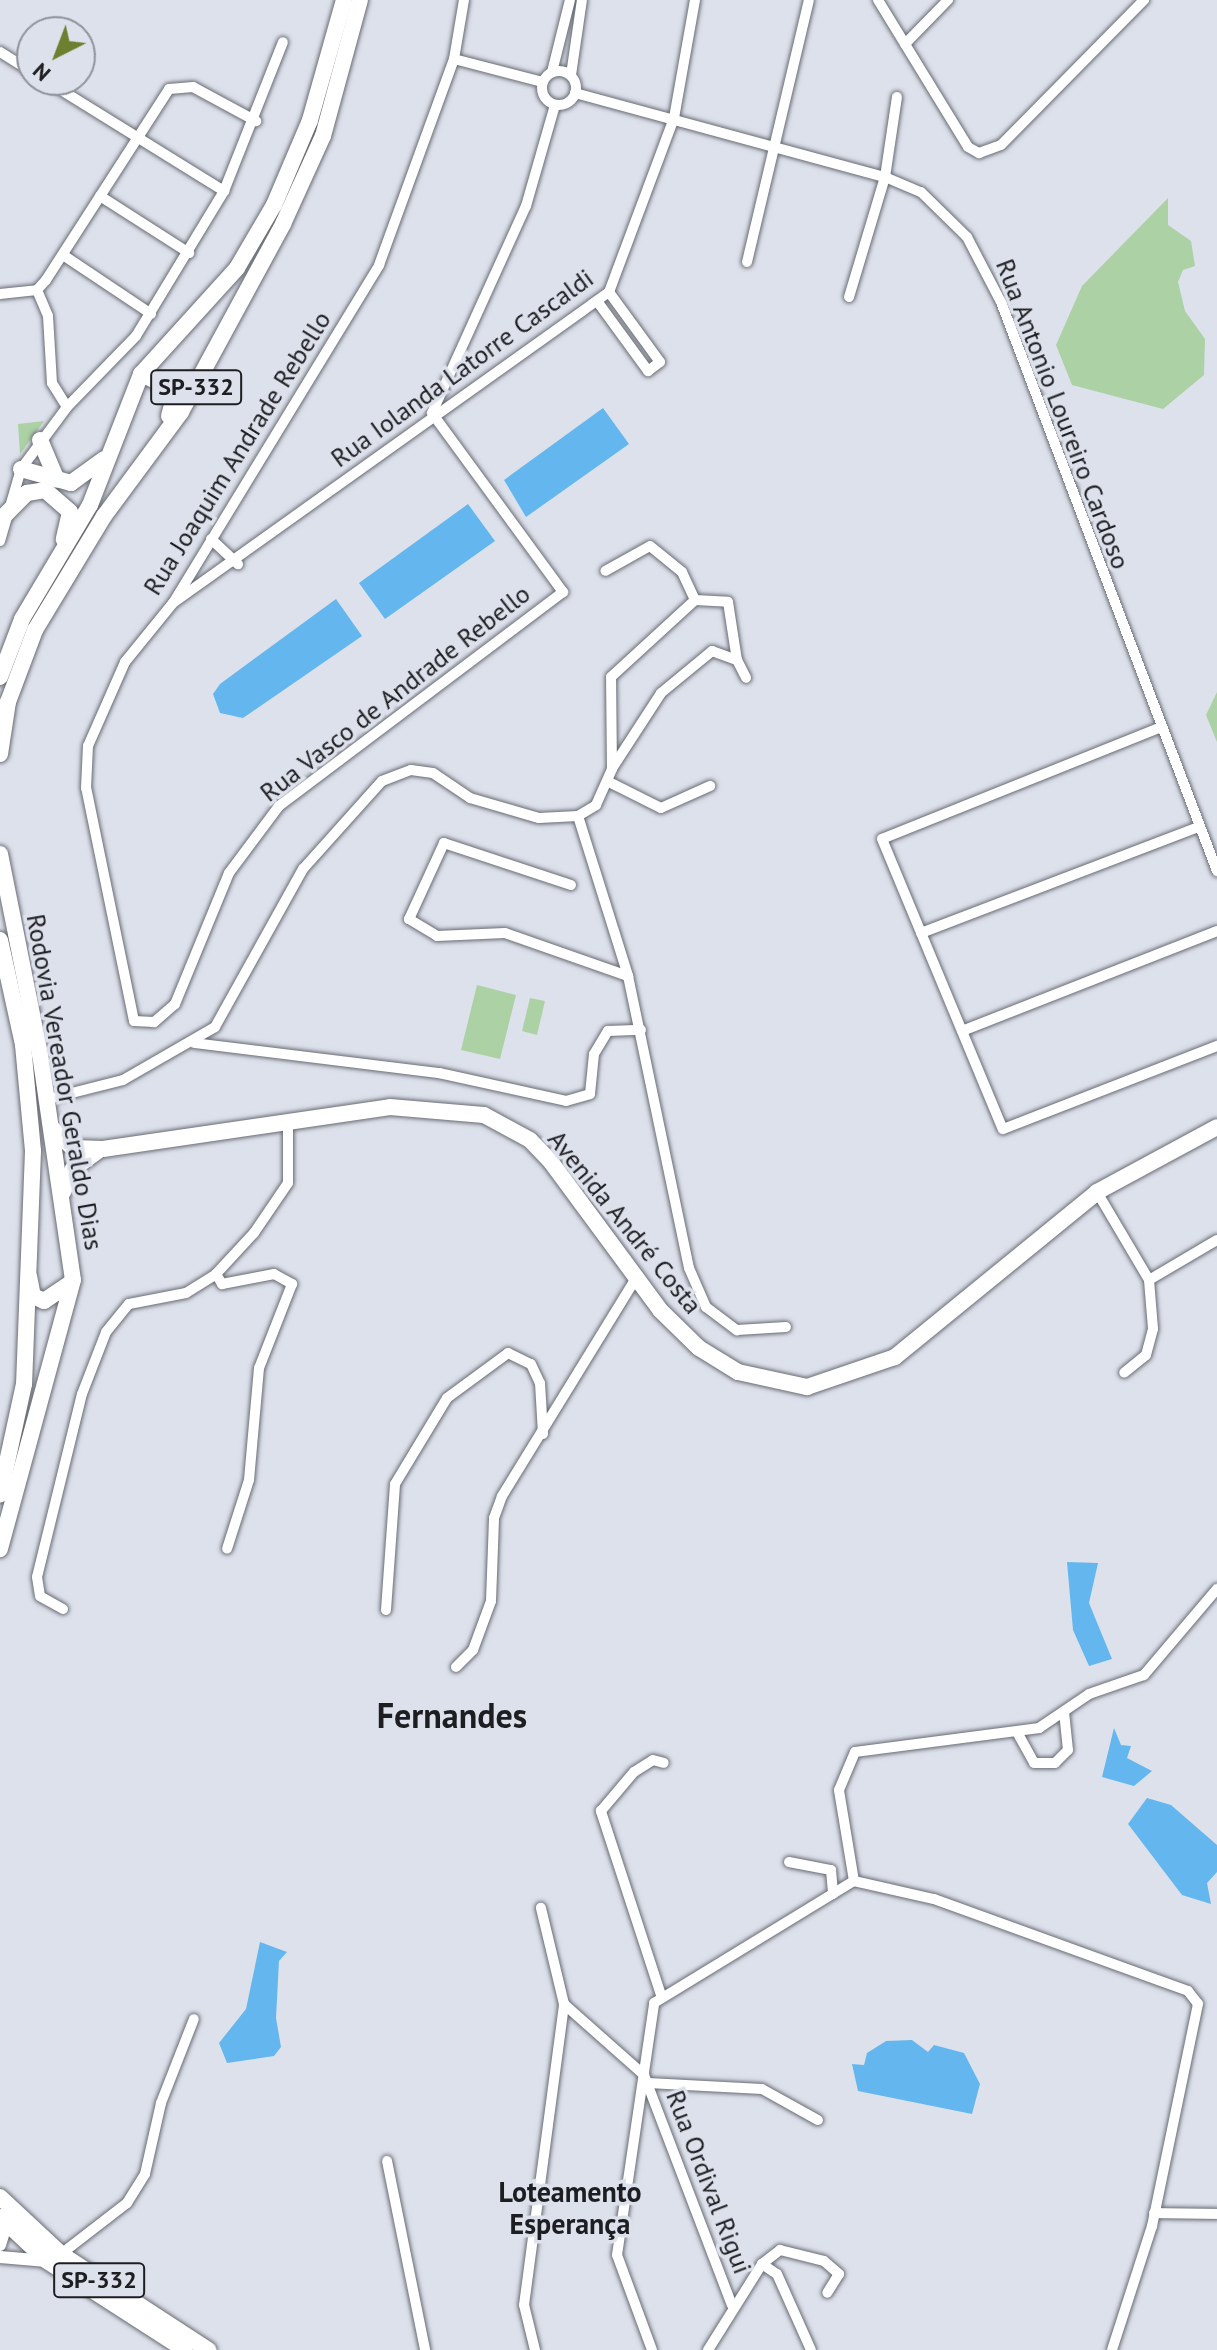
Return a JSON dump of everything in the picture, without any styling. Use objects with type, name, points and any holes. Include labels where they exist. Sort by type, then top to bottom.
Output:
[{"type":"main road","name":"SP-332","points":[[0,677],[22,619],[56,564],[108,455],[141,374],[218,293],[260,232],[310,120],[344,0]]},
{"type":"main road","name":"SP-332","points":[[0,754],[8,702],[35,630],[199,383],[307,171],[360,0]]},
{"type":"main road","points":[[141,374],[176,390],[161,439]]},
{"type":"main road","points":[[40,440],[57,480]]},
{"type":"main road","points":[[18,475],[78,481],[108,455]]},
{"type":"main road","points":[[3,506],[27,493],[57,495],[71,523],[56,564]]},
{"type":"main road","name":"Rodovia Vereador Geraldo Dias","points":[[0,854],[48,1099],[73,1280],[0,1549]]},
{"type":"main road","name":"Rodovia Vereador Geraldo Dias","points":[[0,940],[31,1102],[24,1384],[0,1494]]},
{"type":"main road","name":"Avenida André Costa","points":[[52,1128],[73,1148],[103,1149],[414,1106],[484,1115],[530,1140],[638,1275],[678,1331],[718,1362],[757,1379],[807,1387],[864,1372],[919,1340],[1097,1192],[1217,1127]]},
{"type":"main road","name":"Avenida André Costa","points":[[63,1193],[73,1169],[103,1149]]},
{"type":"main road","points":[[25,1255],[38,1299],[56,1299],[73,1280]]},
{"type":"main road","name":"SP-332","points":[[0,2197],[54,2257],[208,2350]]},
{"type":"main road","name":"SP-332","points":[[3,2221],[185,2350]]},
{"type":"street","name":"Rua Joaquim Andrade Rebello","points":[[134,1021],[86,788],[88,746],[125,662],[173,603],[379,265],[454,59],[464,0]]},
{"type":"street","points":[[542,82],[552,72],[570,0]]},
{"type":"street","points":[[432,413],[526,206],[555,105],[575,93],[571,75],[582,0]]},
{"type":"street","name":"Rua Iolanda Latorre Cascaldi","points":[[173,603],[238,564],[432,413],[609,292],[674,118],[695,0]]},
{"type":"street","points":[[747,262],[809,0]]},
{"type":"street","points":[[878,0],[968,147],[979,153],[1001,145],[1144,0]]},
{"type":"street","points":[[905,44],[948,0]]},
{"type":"street","points":[[0,541],[3,506],[40,440],[151,314],[189,253],[224,191],[256,121],[283,42]]},
{"type":"street","points":[[454,59],[542,82]]},
{"type":"street","points":[[552,72],[571,75]]},
{"type":"street","points":[[542,82],[544,96],[555,105]]},
{"type":"street","points":[[0,294],[37,290],[63,255],[161,98],[180,85],[256,121]]},
{"type":"street","name":"Rua Antonio Loureiro Cardoso","points":[[575,93],[777,145],[885,177],[947,213],[984,262],[1159,728],[1217,871]]},
{"type":"street","points":[[71,96],[224,191]]},
{"type":"street","points":[[849,297],[885,177],[897,97]]},
{"type":"street","points":[[100,196],[189,253]]},
{"type":"street","points":[[63,255],[151,314]]},
{"type":"street","points":[[37,290],[48,316],[52,383],[67,407]]},
{"type":"street","points":[[597,301],[648,371],[660,362],[609,292]]},
{"type":"street","name":"Rua Vasco de Andrade Rebello","points":[[134,1021],[154,1022],[175,1004],[229,873],[279,806],[563,592],[432,413]]},
{"type":"street","points":[[0,485],[18,475]]},
{"type":"street","points":[[211,539],[238,564]]},
{"type":"street","points":[[605,571],[650,546],[682,572],[695,600]]},
{"type":"street","points":[[48,1099],[123,1080],[194,1043],[215,1027],[253,968],[303,869],[382,781],[411,770],[433,773],[470,798],[539,818],[578,816],[596,805],[609,782],[612,769],[611,677],[695,600],[728,602],[737,660],[746,678]]},
{"type":"street","points":[[612,769],[661,693],[688,667],[712,651],[737,660]]},
{"type":"street","points":[[1159,728],[882,839],[1003,1129],[1217,1046]]},
{"type":"street","points":[[609,782],[661,808],[710,786]]},
{"type":"street","points":[[578,816],[628,976],[689,1268],[706,1307],[737,1330],[786,1327]]},
{"type":"street","points":[[921,933],[1199,827]]},
{"type":"street","points":[[571,885],[444,843],[409,919],[437,936],[505,933],[628,976]]},
{"type":"street","points":[[962,1031],[1217,931]]},
{"type":"street","points":[[194,1043],[439,1073],[566,1101],[590,1094],[594,1054],[608,1031],[641,1030]]},
{"type":"street","points":[[63,1609],[40,1596],[37,1577],[82,1394],[106,1332],[129,1304],[186,1293],[216,1274],[279,1202],[288,1183],[288,1124]]},
{"type":"street","points":[[1097,1192],[1149,1280],[1149,1342],[1124,1373]]},
{"type":"street","points":[[1149,1280],[1217,1240]]},
{"type":"street","points":[[216,1274],[222,1284],[274,1274],[292,1284],[265,1344],[249,1480],[227,1549]]},
{"type":"street","points":[[456,1667],[473,1650],[491,1601],[494,1518],[543,1436],[582,1359],[638,1275]]},
{"type":"street","points":[[386,1610],[395,1484],[447,1398],[508,1353],[531,1364],[540,1383],[543,1436]]},
{"type":"street","points":[[854,1881],[839,1790],[855,1752],[1017,1732],[1064,1712],[1089,1694],[1144,1675],[1217,1589]]},
{"type":"street","points":[[1017,1732],[1034,1763],[1055,1763],[1068,1750],[1064,1712]]},
{"type":"street","points":[[652,2350],[617,2255],[658,1999],[601,1811],[634,1772],[653,1760],[664,1763]]},
{"type":"street","points":[[789,1862],[831,1870],[833,1894]]},
{"type":"street","points":[[658,1999],[854,1881],[934,1899],[1188,1991],[1198,2004],[1154,2213],[1112,2350]]},
{"type":"street","points":[[535,2350],[524,2305],[564,2004],[541,1908]]},
{"type":"street","points":[[564,2004],[646,2079],[762,2089],[818,2120]]},
{"type":"street","points":[[0,2257],[54,2257],[127,2203],[145,2174],[161,2103],[194,2019]]},
{"type":"street","name":"Rua Ordival Rigui","points":[[646,2079],[732,2305]]},
{"type":"street","points":[[387,2161],[425,2350]]},
{"type":"street","points":[[1154,2213],[1217,2214]]},
{"type":"street","points":[[0,2245],[3,2221]]},
{"type":"street","points":[[708,2350],[758,2266],[780,2250],[824,2261],[839,2274],[827,2293]]},
{"type":"street","points":[[758,2266],[777,2274],[811,2350]]},
{"type":"green space","points":[[1168,198],[1168,225],[1191,241],[1195,266],[1183,270],[1178,282],[1185,311],[1205,339],[1204,375],[1163,409],[1072,385],[1056,345],[1082,286]]},
{"type":"green space","points":[[44,421],[20,454],[18,424]]},
{"type":"green space","points":[[1217,692],[1217,742],[1206,715]]},
{"type":"green space","points":[[477,985],[516,995],[500,1059],[461,1050]]},
{"type":"green space","points":[[530,998],[545,1001],[537,1035],[522,1031]]},
{"type":"water","points":[[603,408],[629,444],[526,517],[504,480]]},
{"type":"water","points":[[468,504],[495,541],[385,619],[359,583]]},
{"type":"water","points":[[336,599],[362,636],[243,718],[220,713],[213,694],[220,684]]},
{"type":"water","points":[[1067,1562],[1098,1563],[1089,1603],[1112,1659],[1089,1666],[1073,1630]]},
{"type":"water","points":[[1114,1728],[1121,1745],[1131,1746],[1127,1758],[1152,1771],[1134,1786],[1102,1777]]},
{"type":"water","points":[[1147,1798],[1171,1805],[1217,1845],[1217,1872],[1207,1883],[1211,1904],[1182,1895],[1128,1824]]},
{"type":"water","points":[[260,1942],[287,1952],[279,1961],[276,2018],[281,2047],[274,2056],[227,2063],[219,2043],[246,2009]]},
{"type":"water","points":[[912,2040],[928,2052],[934,2045],[964,2053],[980,2084],[972,2114],[858,2091],[852,2064],[864,2065],[867,2053],[886,2041]]},
{"type":"district","name":"Fernandes","points":[[452,1716]]},
{"type":"district","name":"Loteamento Esperança","points":[[570,2208]]}]
